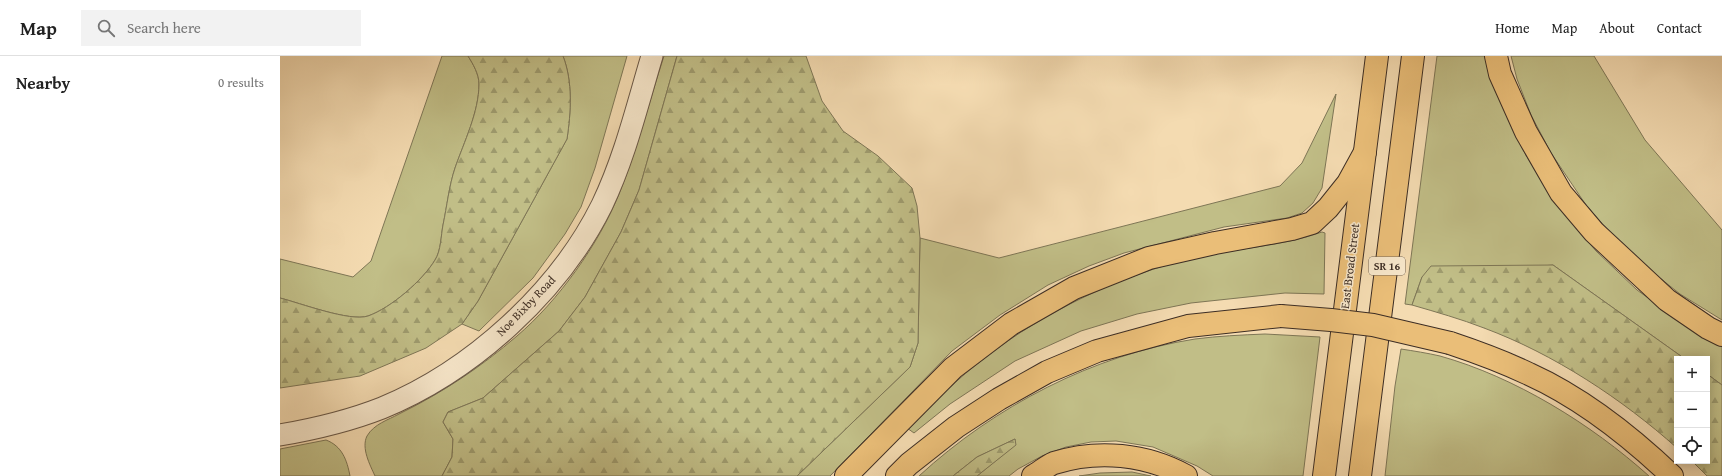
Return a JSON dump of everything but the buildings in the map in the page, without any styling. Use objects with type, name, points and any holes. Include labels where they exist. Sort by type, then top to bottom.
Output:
[{"type":"main road","name":"East Broad Street","points":[[1324,476],[1377,56]]},
{"type":"main road","name":"SR 16","points":[[1360,476],[1413,56]]},
{"type":"main road","points":[[1496,56],[1500,74],[1526,132],[1561,193],[1594,232],[1667,300],[1708,328],[1722,335]]},
{"type":"main road","points":[[846,476],[953,368],[1011,324],[1074,288],[1149,258],[1215,243],[1292,229],[1312,223],[1328,208],[1348,183],[1365,152]]},
{"type":"main road","points":[[897,476],[909,464],[956,427],[999,399],[1047,372],[1097,351],[1188,326],[1281,316],[1373,325],[1450,343],[1492,358],[1531,374],[1562,391],[1622,432],[1672,476]]},
{"type":"main road","points":[[1033,476],[1053,464],[1095,456],[1114,455],[1132,457],[1169,467],[1186,476]]},
{"type":"street","name":"Noe Bixby Road","points":[[280,435],[314,429],[362,415],[396,402],[429,384],[449,373],[492,341],[545,290],[575,249],[601,206],[609,189],[623,152],[652,56]]},
{"type":"green space","points":[[442,56],[468,56],[477,73],[479,84],[477,105],[474,116],[451,182],[440,248],[430,268],[415,284],[396,300],[368,316],[360,317],[338,314],[280,298],[280,259],[353,277],[371,261]]},
{"type":"green space","points":[[468,56],[563,56],[570,87],[567,139],[478,301],[462,324],[426,348],[360,376],[280,388],[280,298],[338,314],[360,317],[368,316],[386,307],[406,292],[423,276],[435,260],[440,248],[442,229],[453,175],[477,105],[479,84],[478,77]]},
{"type":"green space","points":[[563,56],[627,56],[595,168],[581,207],[565,234],[533,278],[479,331],[462,324],[478,301],[567,139],[570,87]]},
{"type":"green space","points":[[664,56],[677,56],[639,190],[621,232],[585,297],[559,331],[483,398],[448,412],[443,422],[453,439],[452,457],[442,476],[375,476],[369,462],[365,446],[367,436],[373,428],[415,406],[461,379],[489,358],[532,322],[576,271],[589,252],[611,213],[619,194],[637,143]]},
{"type":"green space","points":[[677,56],[806,56],[822,101],[843,131],[878,156],[912,188],[917,206],[920,238],[918,343],[910,367],[797,476],[442,476],[452,457],[453,439],[443,422],[448,412],[483,398],[559,331],[585,297],[621,232],[639,190]]},
{"type":"green space","points":[[1437,56],[1487,56],[1501,102],[1523,150],[1554,201],[1596,251],[1637,290],[1683,323],[1722,346],[1722,385],[1710,376],[1710,356],[1681,356],[1553,265],[1422,277],[1412,305],[1405,304]]},
{"type":"green space","points":[[1511,56],[1594,56],[1645,140],[1722,230],[1722,320],[1680,294],[1626,251],[1586,205],[1551,153],[1531,115],[1517,79]]},
{"type":"green space","points":[[1336,94],[1322,188],[1313,203],[1302,213],[1287,218],[1224,227],[1124,253],[1089,266],[1048,285],[1000,315],[952,351],[830,476],[797,476],[910,367],[918,343],[920,238],[999,258],[1280,186],[1302,163]]},
{"type":"green space","points":[[1322,232],[1325,233],[1324,294],[1285,293],[1191,303],[1137,314],[1081,331],[1015,361],[950,404],[914,433],[907,428],[956,382],[986,357],[1033,325],[1084,297],[1138,275],[1192,258],[1290,241]]},
{"type":"green space","points":[[1553,265],[1681,356],[1674,356],[1674,445],[1610,395],[1561,364],[1484,328],[1412,305],[1422,277],[1431,266]]},
{"type":"green space","points":[[1265,334],[1320,337],[1303,476],[1213,476],[1197,466],[1153,447],[1116,441],[1091,442],[1066,447],[1042,456],[1018,469],[1009,476],[977,476],[1015,445],[1015,439],[977,457],[953,476],[919,476],[948,451],[980,427],[1047,387],[1083,371],[1120,357],[1195,339]]},
{"type":"green space","points":[[1401,349],[1440,356],[1468,365],[1524,389],[1551,404],[1602,438],[1649,476],[1385,476],[1395,386]]},
{"type":"green space","points":[[1710,376],[1722,385],[1722,476],[1707,476],[1695,464],[1710,464]]},
{"type":"green space","points":[[1015,439],[1016,445],[977,476],[953,476],[977,457]]},
{"type":"green space","points":[[326,440],[336,446],[343,454],[350,476],[280,476],[280,449]]},
{"type":"green space","points":[[1132,472],[1151,476],[1079,476],[1100,473]]}]
